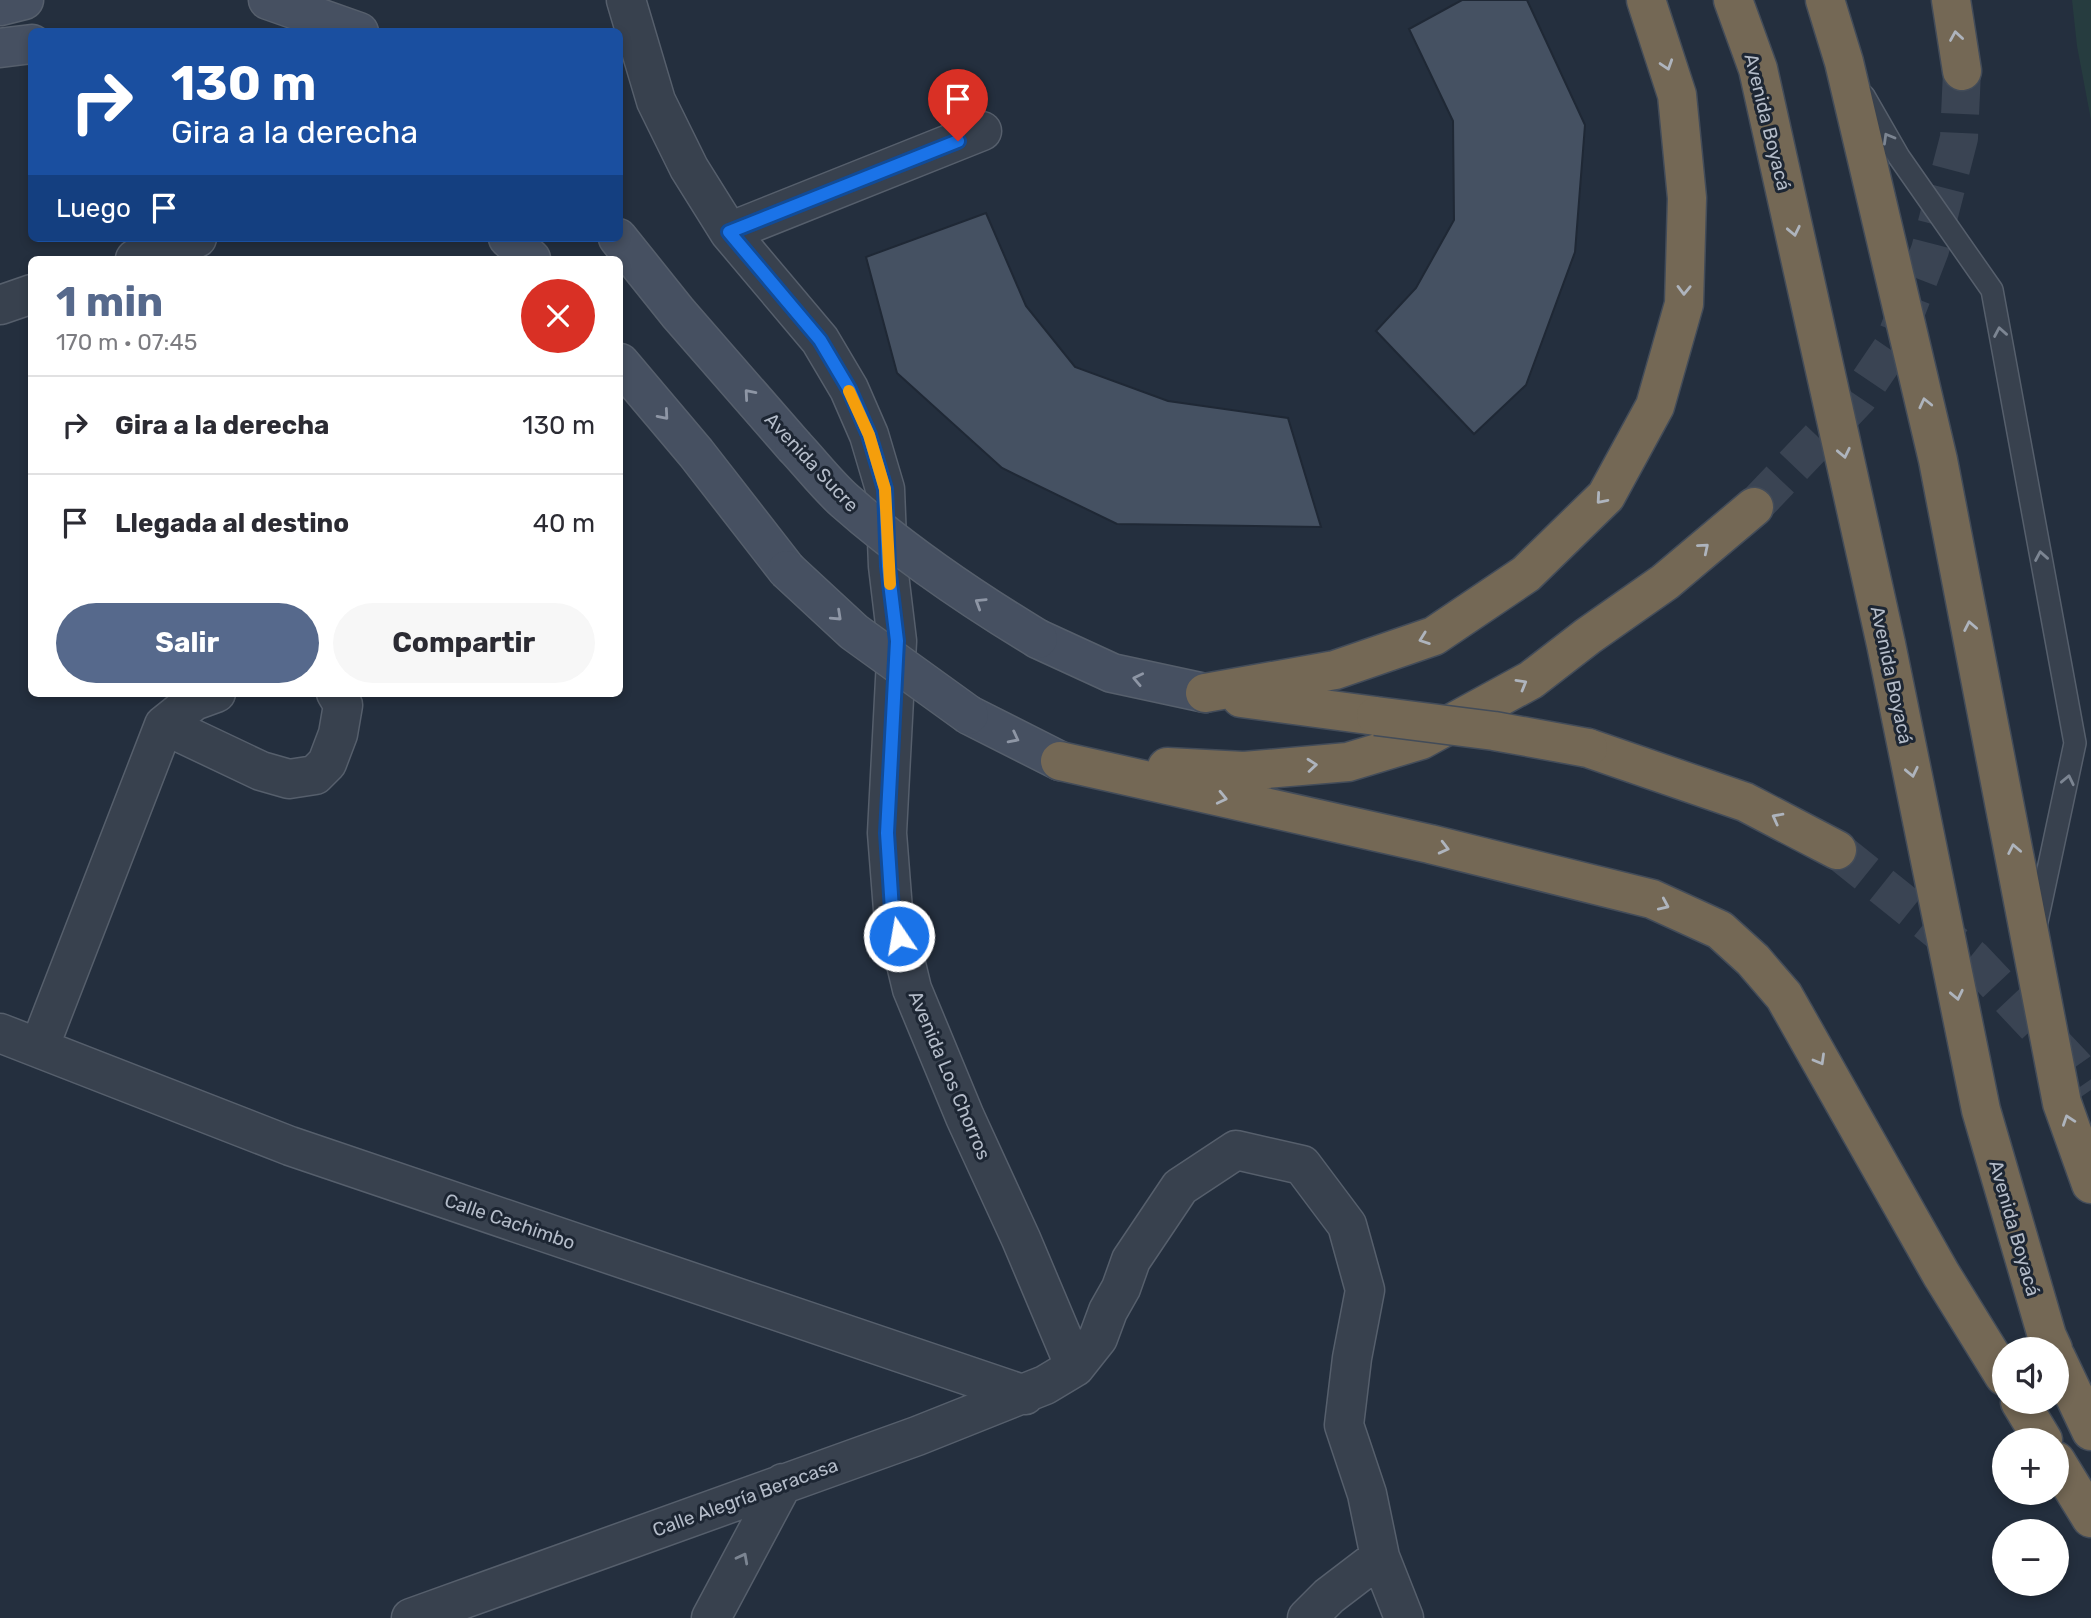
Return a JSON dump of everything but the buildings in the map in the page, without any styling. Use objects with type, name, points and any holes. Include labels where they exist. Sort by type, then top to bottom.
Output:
[{"type":"highway","points":[[1205,692],[1335,670],[1434,636],[1526,574],[1606,496],[1655,406],[1684,304],[1686,198],[1677,95],[1646,0]]},
{"type":"highway","name":"Avenida Boyacá","points":[[1733,0],[1758,69],[1764,95],[1886,644],[1981,1110],[2047,1337]]},
{"type":"highway","points":[[1825,0],[1844,62],[1938,460],[2062,1103],[2091,1184]]},
{"type":"highway","points":[[1951,0],[1962,71]]},
{"type":"highway","points":[[1060,761],[1244,771],[1348,762],[1420,740],[1531,680],[1665,582],[1754,507]]},
{"type":"highway","points":[[1205,692],[1494,731],[1588,748],[1745,802],[1837,850]]},
{"type":"highway","points":[[1060,761],[1430,844],[1652,899],[1720,930],[1753,960],[1784,996],[1941,1274],[1992,1357]]},
{"type":"highway","points":[[2069,1384],[2091,1431]]},
{"type":"highway","points":[[2069,1482],[2091,1518]]},
{"type":"main road","points":[[0,6],[24,0]]},
{"type":"main road","points":[[268,0],[348,28]]},
{"type":"main road","points":[[0,48],[28,44]]},
{"type":"main road","points":[[512,242],[528,256]]},
{"type":"main road","name":"Avenida Sucre","points":[[621,242],[678,313],[844,500],[920,562],[1038,639],[1112,673],[1205,692]]},
{"type":"main road","points":[[623,367],[696,453],[787,570],[854,632],[969,715],[1060,761]]},
{"type":"street","name":"Avenida Los Chorros","points":[[626,0],[656,101],[690,168],[729,232],[820,340],[849,389],[869,435],[885,489],[888,566],[897,641],[887,833],[892,910],[912,989],[1075,1367]]},
{"type":"street","points":[[729,232],[982,131]]},
{"type":"street","points":[[144,256],[185,242]]},
{"type":"street","points":[[0,305],[28,295]]},
{"type":"street","points":[[38,1048],[164,725],[194,701],[205,697]]},
{"type":"street","points":[[164,725],[261,771],[289,779],[315,775],[327,763],[338,734],[343,705],[338,697]]},
{"type":"street","name":"Calle Cachimbo","points":[[0,1033],[290,1146],[1026,1395]]},
{"type":"street","points":[[1075,1367],[1098,1338],[1131,1260],[1180,1186],[1236,1150],[1302,1165],[1347,1225],[1365,1290],[1352,1358],[1344,1425],[1367,1494],[1380,1557],[1404,1618]]},
{"type":"street","name":"Calle Alegría Beracasa","points":[[411,1618],[1026,1395],[1075,1367]]},
{"type":"street","points":[[711,1618],[783,1483]]},
{"type":"street","points":[[1307,1618],[1329,1596],[1380,1557]]},
{"type":"lane","points":[[1844,62],[1899,157],[1992,290],[2075,743],[2032,942]]},
{"type":"green space","points":[[2072,0],[2091,0],[2091,120],[2077,46]]},
{"type":"tunnel","points":[[1754,507],[1858,398],[1892,348],[1930,250],[1959,138],[1962,71]]},
{"type":"tunnel","points":[[1837,850],[1973,959],[2075,1067],[2091,1090]]},
{"type":"slow traffic","points":[[849,391],[869,435],[885,489],[890,584]]},
{"type":"route","points":[[899,936],[892,910],[887,833],[897,641],[888,566],[885,489],[869,435],[849,389],[820,340],[729,232],[958,141]]}]
